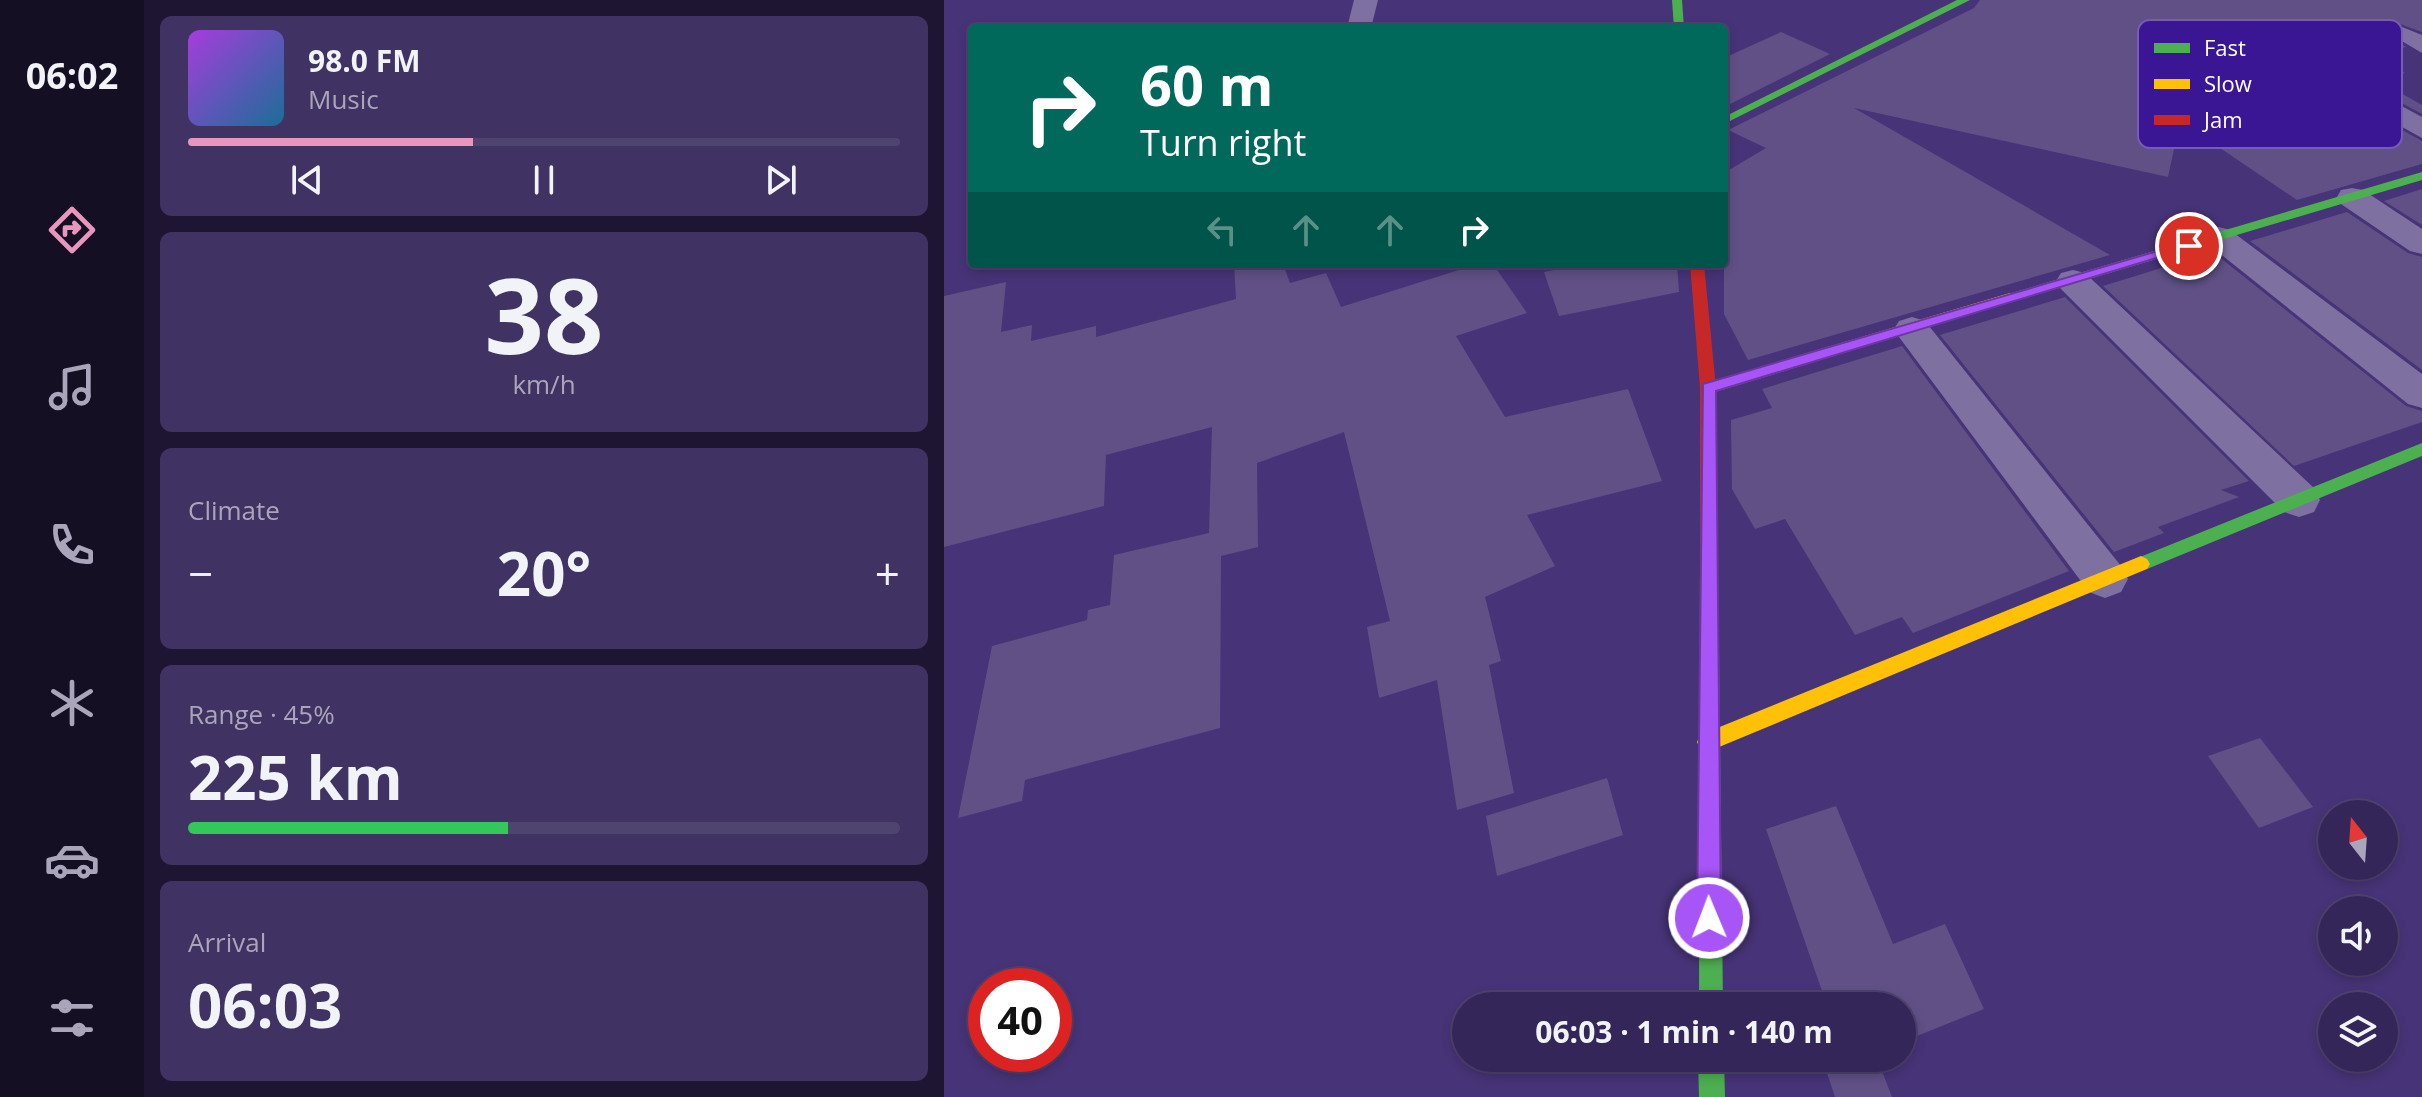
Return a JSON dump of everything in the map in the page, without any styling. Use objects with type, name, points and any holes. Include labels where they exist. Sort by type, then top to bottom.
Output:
[{"type":"street","points":[[1360,24],[1366,0]]},
{"type":"street","points":[[1677,0],[1679,24]]},
{"type":"street","points":[[1728,119],[1965,0]]},
{"type":"street","points":[[2402,118],[2422,129]]},
{"type":"street","points":[[1708,388],[2422,176]]},
{"type":"street","points":[[2352,197],[2422,244]]},
{"type":"street","points":[[2219,237],[2422,394]]},
{"type":"street","points":[[1697,268],[1708,388],[1707,742],[1711,992]]},
{"type":"street","points":[[2073,281],[2299,500]]},
{"type":"street","points":[[1912,329],[2105,579]]},
{"type":"street","points":[[1707,742],[2422,449]]},
{"type":"street","points":[[1711,1072],[1712,1097]]},
{"type":"building","points":[[1980,0],[2422,0],[2422,32],[2402,25],[2402,20],[2138,20],[2138,148],[2174,148],[2168,177],[1854,108],[2110,255],[1748,360],[1724,314],[1724,268],[1728,268],[1728,171],[1766,148],[1728,130],[1974,8]]},
{"type":"building","points":[[1781,32],[1830,54],[1728,105],[1728,56]]},
{"type":"building","points":[[2402,94],[2422,105],[2422,114],[2402,103]]},
{"type":"building","points":[[2402,130],[2422,141],[2422,164],[2297,200],[2220,148],[2402,148]]},
{"type":"building","points":[[2422,189],[2422,225],[2384,201]]},
{"type":"building","points":[[2347,212],[2408,253],[2422,257],[2422,370],[2250,241]]},
{"type":"building","points":[[2213,252],[2406,406],[2422,411],[2422,422],[2294,466],[2103,286]]},
{"type":"building","points":[[1234,268],[1284,268],[1290,283],[1326,273],[1341,307],[1465,268],[1496,268],[1527,313],[1456,336],[1505,417],[1628,389],[1662,481],[1527,515],[1555,566],[1485,597],[1501,661],[1489,665],[1514,793],[1457,810],[1437,680],[1379,698],[1367,627],[1390,621],[1344,432],[1257,463],[1258,547],[1221,556],[1220,728],[1025,780],[1022,801],[958,818],[992,646],[1087,620],[1088,610],[1110,605],[1114,555],[1209,533],[1212,427],[1106,455],[1104,506],[944,547],[944,296],[1006,282],[1001,332],[1032,325],[1031,341],[1096,326],[1096,337],[1236,299]]},
{"type":"building","points":[[1564,268],[1677,268],[1679,292],[1559,316],[1544,272]]},
{"type":"building","points":[[2065,297],[2249,481],[2221,490],[2239,497],[2158,527],[2164,533],[2114,552],[1940,335]]},
{"type":"building","points":[[1902,346],[2069,571],[1913,633],[1902,617],[1855,635],[1785,519],[1755,529],[1732,489],[1731,420],[1772,408],[1762,389]]},
{"type":"building","points":[[2260,738],[2313,807],[2259,828],[2208,756]]},
{"type":"building","points":[[1607,778],[1623,835],[1497,876],[1486,816]]},
{"type":"building","points":[[1836,806],[1893,944],[1945,924],[1984,1009],[1916,1036],[1916,992],[1819,992],[1822,991],[1766,829]]},
{"type":"building","points":[[1827,1072],[1882,1072],[1892,1097],[1835,1097]]},
{"type":"traffic: fast","points":[[1677,0],[1679,24]]},
{"type":"traffic: fast","points":[[1728,119],[1965,0]]},
{"type":"traffic: fast","points":[[2010,298],[2422,176]]},
{"type":"traffic: fast","points":[[2141,564],[2422,449]]},
{"type":"traffic: fast","points":[[1709,565],[1711,992]]},
{"type":"traffic: fast","points":[[1711,1072],[1712,1097]]},
{"type":"traffic: slow","points":[[1708,388],[2010,298]]},
{"type":"traffic: slow","points":[[1707,742],[2141,564]]},
{"type":"traffic: jam","points":[[1697,268],[1708,388],[1709,565]]},
{"type":"route","points":[[1709,918],[1708,388],[2189,246]]}]
